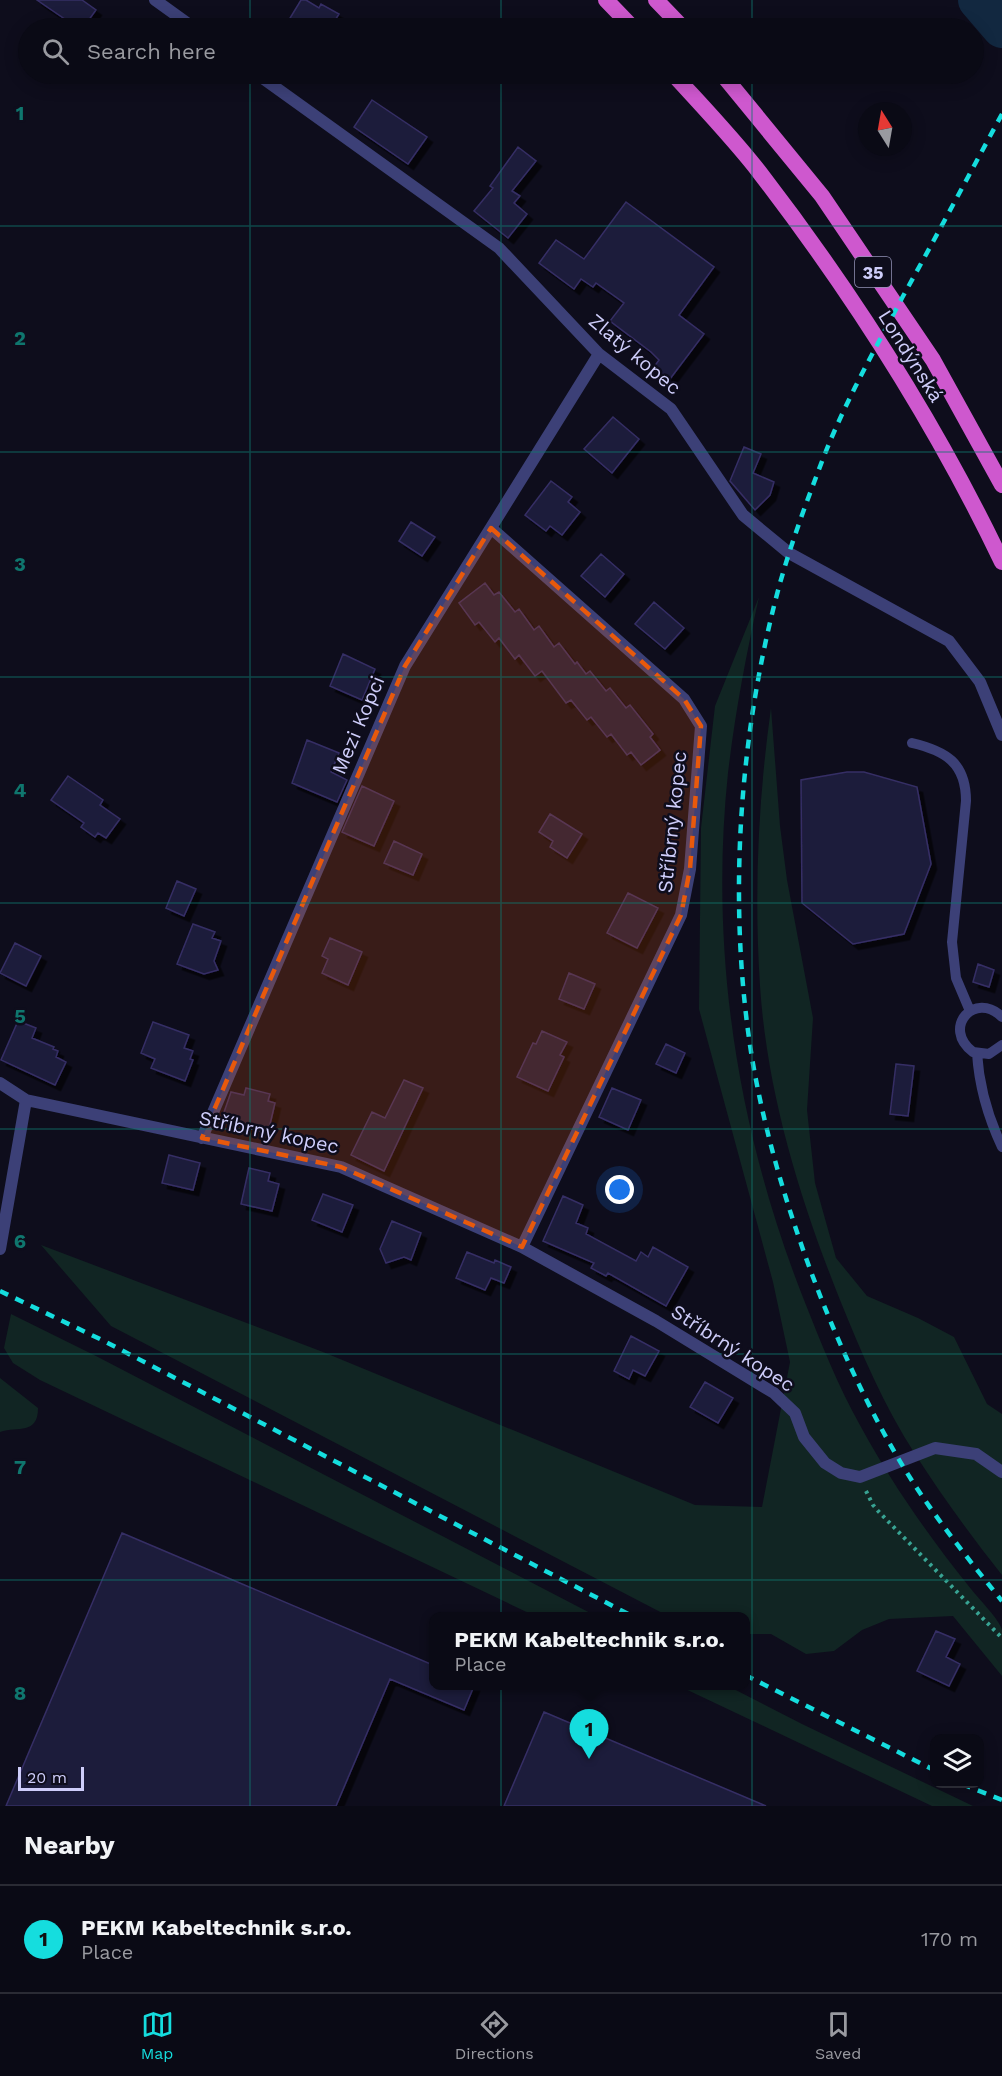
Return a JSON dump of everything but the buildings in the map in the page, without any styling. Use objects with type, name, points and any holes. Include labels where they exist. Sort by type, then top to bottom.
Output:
[{"type":"highway","points":[[606,0],[623,18]]},
{"type":"highway","points":[[656,0],[673,18]]},
{"type":"highway","name":"Londýnská","points":[[682,84],[758,171],[839,283],[898,370],[975,506],[1002,562]]},
{"type":"highway","name":"Londýnská","points":[[730,84],[822,196],[933,360],[1002,485]]},
{"type":"street","points":[[155,0],[180,18]]},
{"type":"street","name":"Zlatý kopec","points":[[271,84],[499,248],[599,354],[671,409],[743,515],[789,554],[949,641],[980,682],[1002,735]]},
{"type":"street","name":"Mezi Kopci","points":[[202,1138],[405,666],[599,354]]},
{"type":"street","name":"Stříbrný kopec","points":[[491,528],[684,699],[700,726],[690,869],[681,915],[522,1247]]},
{"type":"street","name":"Stříbrný kopec","points":[[0,1083],[26,1100],[341,1167],[522,1247],[656,1321],[774,1393],[795,1413],[804,1437],[825,1462],[841,1473],[860,1477],[935,1448],[976,1454],[1002,1472]]},
{"type":"street","points":[[0,1249],[26,1100]]},
{"type":"lane","points":[[912,743],[943,752],[957,767],[964,782],[966,801],[952,942],[956,978],[970,1011]]},
{"type":"lane","points":[[1002,1017],[986,1007],[970,1011],[960,1024],[961,1040],[966,1047],[977,1053],[989,1054],[1002,1045]]},
{"type":"lane","points":[[977,1053],[978,1074],[992,1125],[1002,1147]]},
{"type":"path","points":[[873,1505],[1002,1638]]},
{"type":"highlighted area","points":[[491,528],[684,699],[701,726],[690,869],[681,915],[522,1247],[341,1167],[202,1138],[405,666]]},
{"type":"green space","points":[[759,597],[734,729],[723,840],[726,975],[734,1041],[746,1107],[781,1237],[837,1380],[873,1448],[912,1510],[1000,1626],[1002,1630],[1002,1676],[953,1616],[889,1619],[862,1630],[834,1651],[806,1654],[771,1634],[750,1634],[750,1612],[660,1612],[111,1326],[41,1245],[323,1352],[695,1505],[762,1507],[790,1362],[773,1282],[699,1009],[701,828],[715,706]]},
{"type":"green space","points":[[771,708],[780,826],[787,880],[813,1018],[807,1110],[815,1183],[836,1258],[867,1296],[918,1318],[954,1337],[987,1404],[1002,1414],[1002,1575],[925,1470],[883,1398],[825,1262],[788,1146],[770,1066],[764,1026],[758,951],[758,847]]},
{"type":"green space","points":[[11,1314],[588,1612],[527,1612],[40,1380],[13,1363],[4,1348]]},
{"type":"green space","points":[[0,1378],[38,1408],[37,1417],[31,1426],[0,1432]]},
{"type":"green space","points":[[687,1690],[736,1690],[930,1785],[930,1788],[935,1788],[973,1806],[932,1806]]},
{"type":"waterway","points":[[978,0],[1002,28]]},
{"type":"railway","points":[[1002,114],[846,405],[795,536],[775,602],[752,714],[745,771],[739,887],[740,945],[752,1058],[772,1150],[810,1269],[856,1380],[898,1458],[934,1514],[1002,1601]]},
{"type":"railway","points":[[0,1291],[104,1341],[624,1612]]},
{"type":"railway","points":[[750,1678],[930,1768]]},
{"type":"railway","points":[[972,1788],[1002,1800]]},
{"type":"place","name":"PEKM Kabeltechnik s.r.o.","points":[[589,1759]]}]
